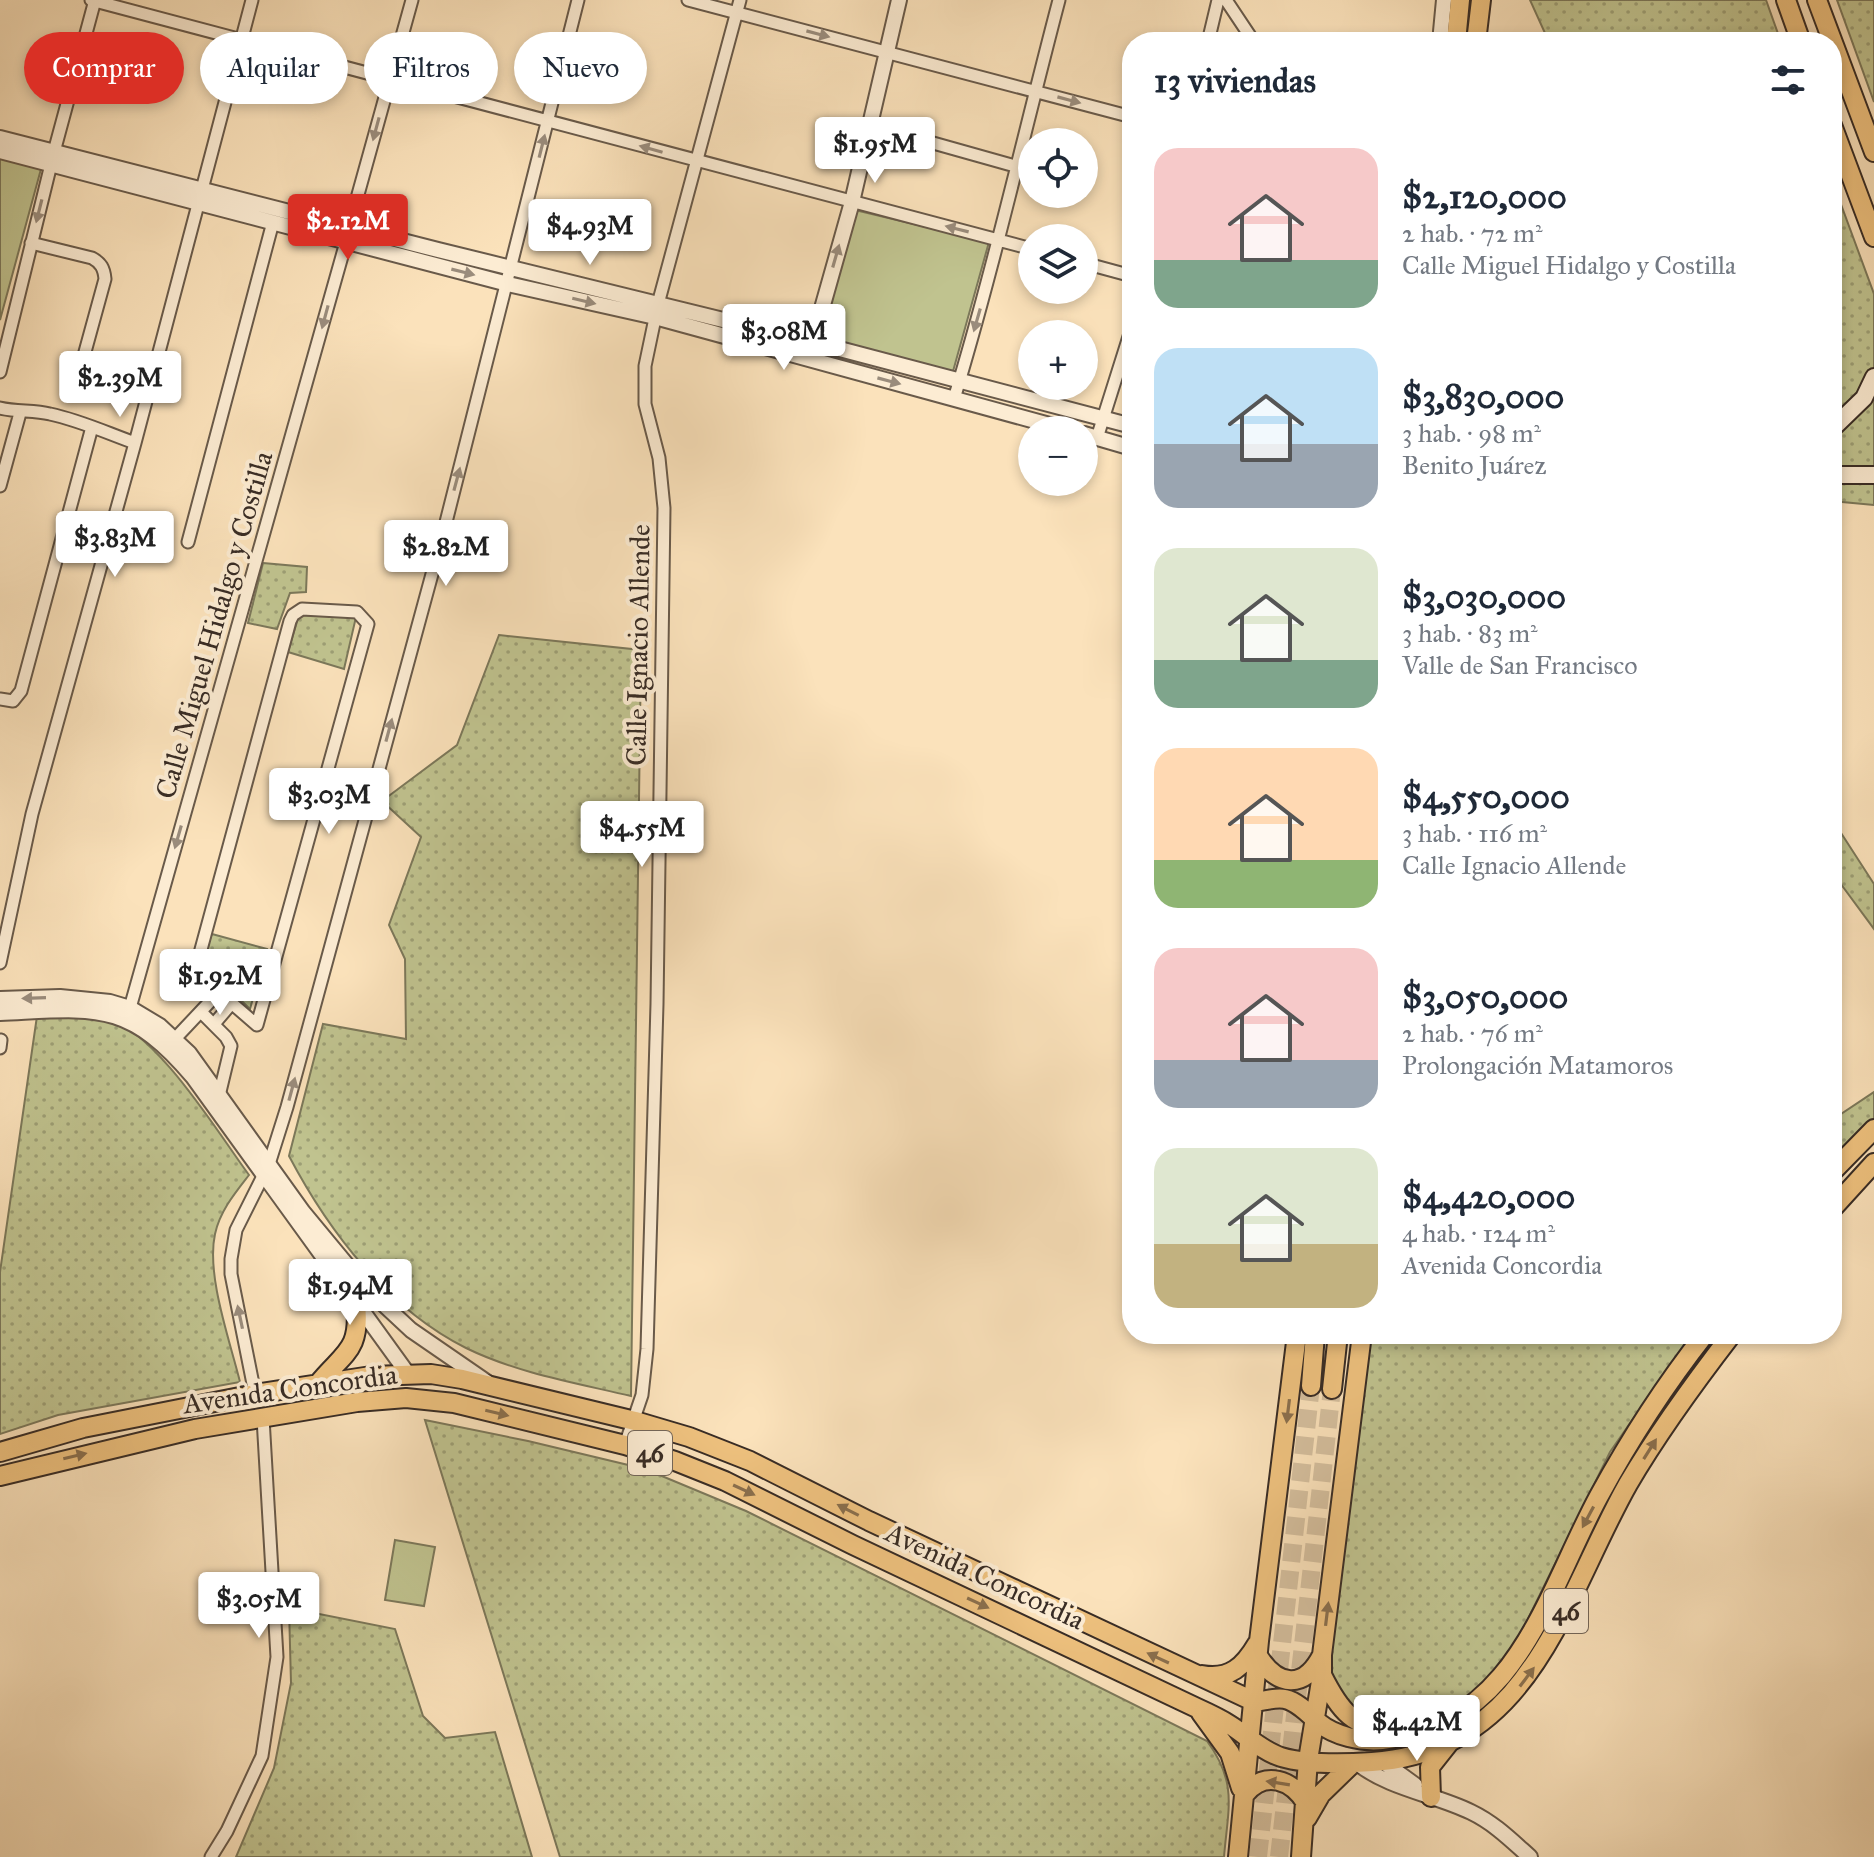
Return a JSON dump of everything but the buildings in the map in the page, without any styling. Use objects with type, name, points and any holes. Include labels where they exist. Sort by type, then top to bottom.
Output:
[{"type":"main road","points":[[1457,32],[1460,0]]},
{"type":"main road","points":[[1477,32],[1481,0]]},
{"type":"main road","points":[[1786,0],[1797,32]]},
{"type":"main road","points":[[1817,0],[1829,32]]},
{"type":"main road","points":[[1842,67],[1874,152]]},
{"type":"main road","points":[[1842,152],[1874,237]]},
{"type":"main road","points":[[1864,210],[1874,252]]},
{"type":"main road","points":[[1842,421],[1869,400],[1874,377]]},
{"type":"main road","points":[[1842,475],[1874,475]]},
{"type":"main road","points":[[1842,1162],[1874,1129]]},
{"type":"main road","points":[[1842,1198],[1874,1163]]},
{"type":"main road","points":[[318,1384],[353,1345],[358,1325],[356,1304]]},
{"type":"main road","points":[[1238,1857],[1259,1648],[1296,1344]]},
{"type":"main road","points":[[1311,1386],[1314,1344]]},
{"type":"main road","points":[[1332,1389],[1337,1344]]},
{"type":"main road","points":[[1301,1857],[1308,1760],[1322,1675],[1361,1344]]},
{"type":"main road","name":"Avenida Concordia","points":[[0,1452],[83,1428],[318,1384],[408,1374],[462,1379],[635,1421],[689,1437],[750,1461],[1190,1673],[1255,1702],[1283,1698],[1298,1705],[1337,1734],[1368,1741],[1410,1735],[1435,1727],[1469,1707],[1492,1688],[1514,1662],[1539,1622],[1583,1525],[1621,1456],[1663,1390],[1698,1344]]},
{"type":"main road","name":"Avenida Concordia","points":[[0,1476],[135,1442],[357,1402],[406,1398],[454,1403],[625,1445],[725,1481],[1197,1708],[1282,1757],[1355,1763],[1382,1761],[1419,1753],[1476,1727],[1528,1677],[1564,1615],[1628,1485],[1686,1394],[1724,1344]]},
{"type":"main road","points":[[408,1374],[454,1403]]},
{"type":"main road","points":[[135,1442],[160,1429],[244,1416],[253,1409],[255,1394]]},
{"type":"main road","points":[[1259,1648],[1274,1676],[1290,1681],[1301,1680],[1310,1673],[1322,1655]]},
{"type":"main road","points":[[1190,1673],[1220,1676],[1237,1670],[1259,1648]]},
{"type":"main road","points":[[1322,1675],[1342,1710],[1357,1722],[1410,1735]]},
{"type":"main road","points":[[1197,1708],[1230,1753],[1245,1798]]},
{"type":"main road","points":[[1429,1796],[1430,1767],[1452,1740]]},
{"type":"main road","points":[[1306,1812],[1355,1763]]},
{"type":"main road","points":[[1245,1798],[1261,1781],[1281,1780],[1299,1791],[1306,1812]]},
{"type":"street","points":[[0,372],[94,0],[212,32]]},
{"type":"street","points":[[243,32],[252,0]]},
{"type":"street","name":"Calle Miguel Hidalgo y Costilla","points":[[403,32],[412,0]]},
{"type":"street","points":[[255,1394],[231,1274],[236,1230],[266,1169],[291,1092],[444,530],[578,0]]},
{"type":"street","points":[[688,0],[1122,114]]},
{"type":"street","name":"Calle Ignacio Allende","points":[[625,1445],[642,1395],[647,1349],[660,833],[664,508],[659,458],[645,404],[645,366],[657,310],[740,0]]},
{"type":"street","points":[[808,359],[852,202],[899,0]]},
{"type":"street","points":[[954,399],[999,240],[1015,166],[1059,0]]},
{"type":"street","points":[[1210,32],[1218,0]]},
{"type":"street","points":[[1226,0],[1247,32]]},
{"type":"street","points":[[1441,32],[1444,0]]},
{"type":"street","points":[[0,963],[32,814],[135,443],[224,104]]},
{"type":"street","name":"Calle Miguel Hidalgo y Costilla","points":[[128,1014],[383,104]]},
{"type":"street","points":[[484,104],[1018,245]]},
{"type":"street","points":[[869,125],[1015,166]]},
{"type":"street","points":[[0,138],[52,159]]},
{"type":"street","points":[[0,151],[52,159],[200,196],[348,235],[508,284],[813,342],[1122,423]]},
{"type":"street","points":[[200,196],[273,222],[512,267],[808,359],[1018,416]]},
{"type":"street","points":[[188,542],[273,222]]},
{"type":"street","points":[[31,243],[92,258],[104,270],[105,279],[74,392]]},
{"type":"street","points":[[1098,267],[1122,273]]},
{"type":"street","points":[[1098,426],[1105,418],[1122,361]]},
{"type":"street","points":[[0,408],[20,413],[45,413],[135,443]]},
{"type":"street","points":[[0,486],[20,413]]},
{"type":"street","points":[[0,699],[13,701],[21,691],[92,427]]},
{"type":"street","points":[[1098,438],[1122,445]]},
{"type":"street","points":[[302,609],[357,612],[366,620],[367,629],[259,1025],[231,1004],[199,975],[196,968],[291,617],[302,609]]},
{"type":"street","points":[[171,1043],[219,992]]},
{"type":"street","points":[[0,999],[86,998],[160,1026],[266,1169],[356,1304],[408,1374]]},
{"type":"street","points":[[214,1024],[231,1004]]},
{"type":"street","points":[[0,1013],[75,1010],[128,1014]]},
{"type":"street","points":[[201,1012],[230,1042],[231,1050],[217,1101]]},
{"type":"street","points":[[0,1048],[1,1040]]},
{"type":"street","points":[[266,1169],[366,1288],[411,1330],[493,1386]]},
{"type":"street","points":[[211,1857],[227,1831],[262,1756],[277,1657],[263,1418]]},
{"type":"street","points":[[1382,1761],[1429,1796]]},
{"type":"street","points":[[1355,1763],[1375,1775],[1469,1810],[1491,1822],[1530,1857]]},
{"type":"green space","points":[[1530,0],[1766,0],[1777,32],[1544,32]]},
{"type":"green space","points":[[1837,0],[1874,0],[1874,102]]},
{"type":"green space","points":[[0,157],[41,169],[0,320]]},
{"type":"green space","points":[[1842,207],[1874,294],[1874,505],[1842,502]]},
{"type":"green space","points":[[855,210],[989,242],[952,375],[820,339]]},
{"type":"green space","points":[[263,563],[307,567],[306,592],[290,593],[277,629],[248,623]]},
{"type":"green space","points":[[299,615],[356,617],[344,669],[288,652]]},
{"type":"green space","points":[[499,635],[641,650],[631,1396],[506,1364],[485,1357],[438,1332],[386,1290],[363,1266],[323,1213],[289,1156],[323,1024],[406,1039],[405,959],[389,925],[421,837],[382,801],[457,745]]},
{"type":"green space","points":[[1842,834],[1874,884],[1874,929],[1842,886]]},
{"type":"green space","points":[[212,934],[267,949],[250,1009],[201,962]]},
{"type":"green space","points":[[37,1016],[105,1018],[124,1026],[144,1041],[184,1085],[249,1175],[220,1218],[213,1250],[220,1308],[240,1382],[58,1415],[0,1434],[0,1272]]},
{"type":"green space","points":[[1874,1092],[1874,1119],[1842,1149],[1842,1113]]},
{"type":"green space","points":[[1367,1344],[1685,1344],[1610,1452],[1514,1647],[1473,1696],[1443,1713],[1415,1723],[1390,1726],[1366,1722],[1336,1690],[1330,1666]]},
{"type":"green space","points":[[425,1420],[645,1469],[746,1511],[1207,1741],[1223,1770],[1229,1796],[1224,1857],[560,1857]]},
{"type":"green space","points":[[395,1540],[435,1547],[424,1606],[385,1600]]},
{"type":"green space","points":[[289,1608],[395,1629],[423,1716],[445,1738],[495,1732],[532,1857],[236,1857],[274,1768],[291,1683]]},
{"type":"tunnel","points":[[1258,1857],[1311,1386]]},
{"type":"tunnel","points":[[1279,1857],[1332,1389]]}]
